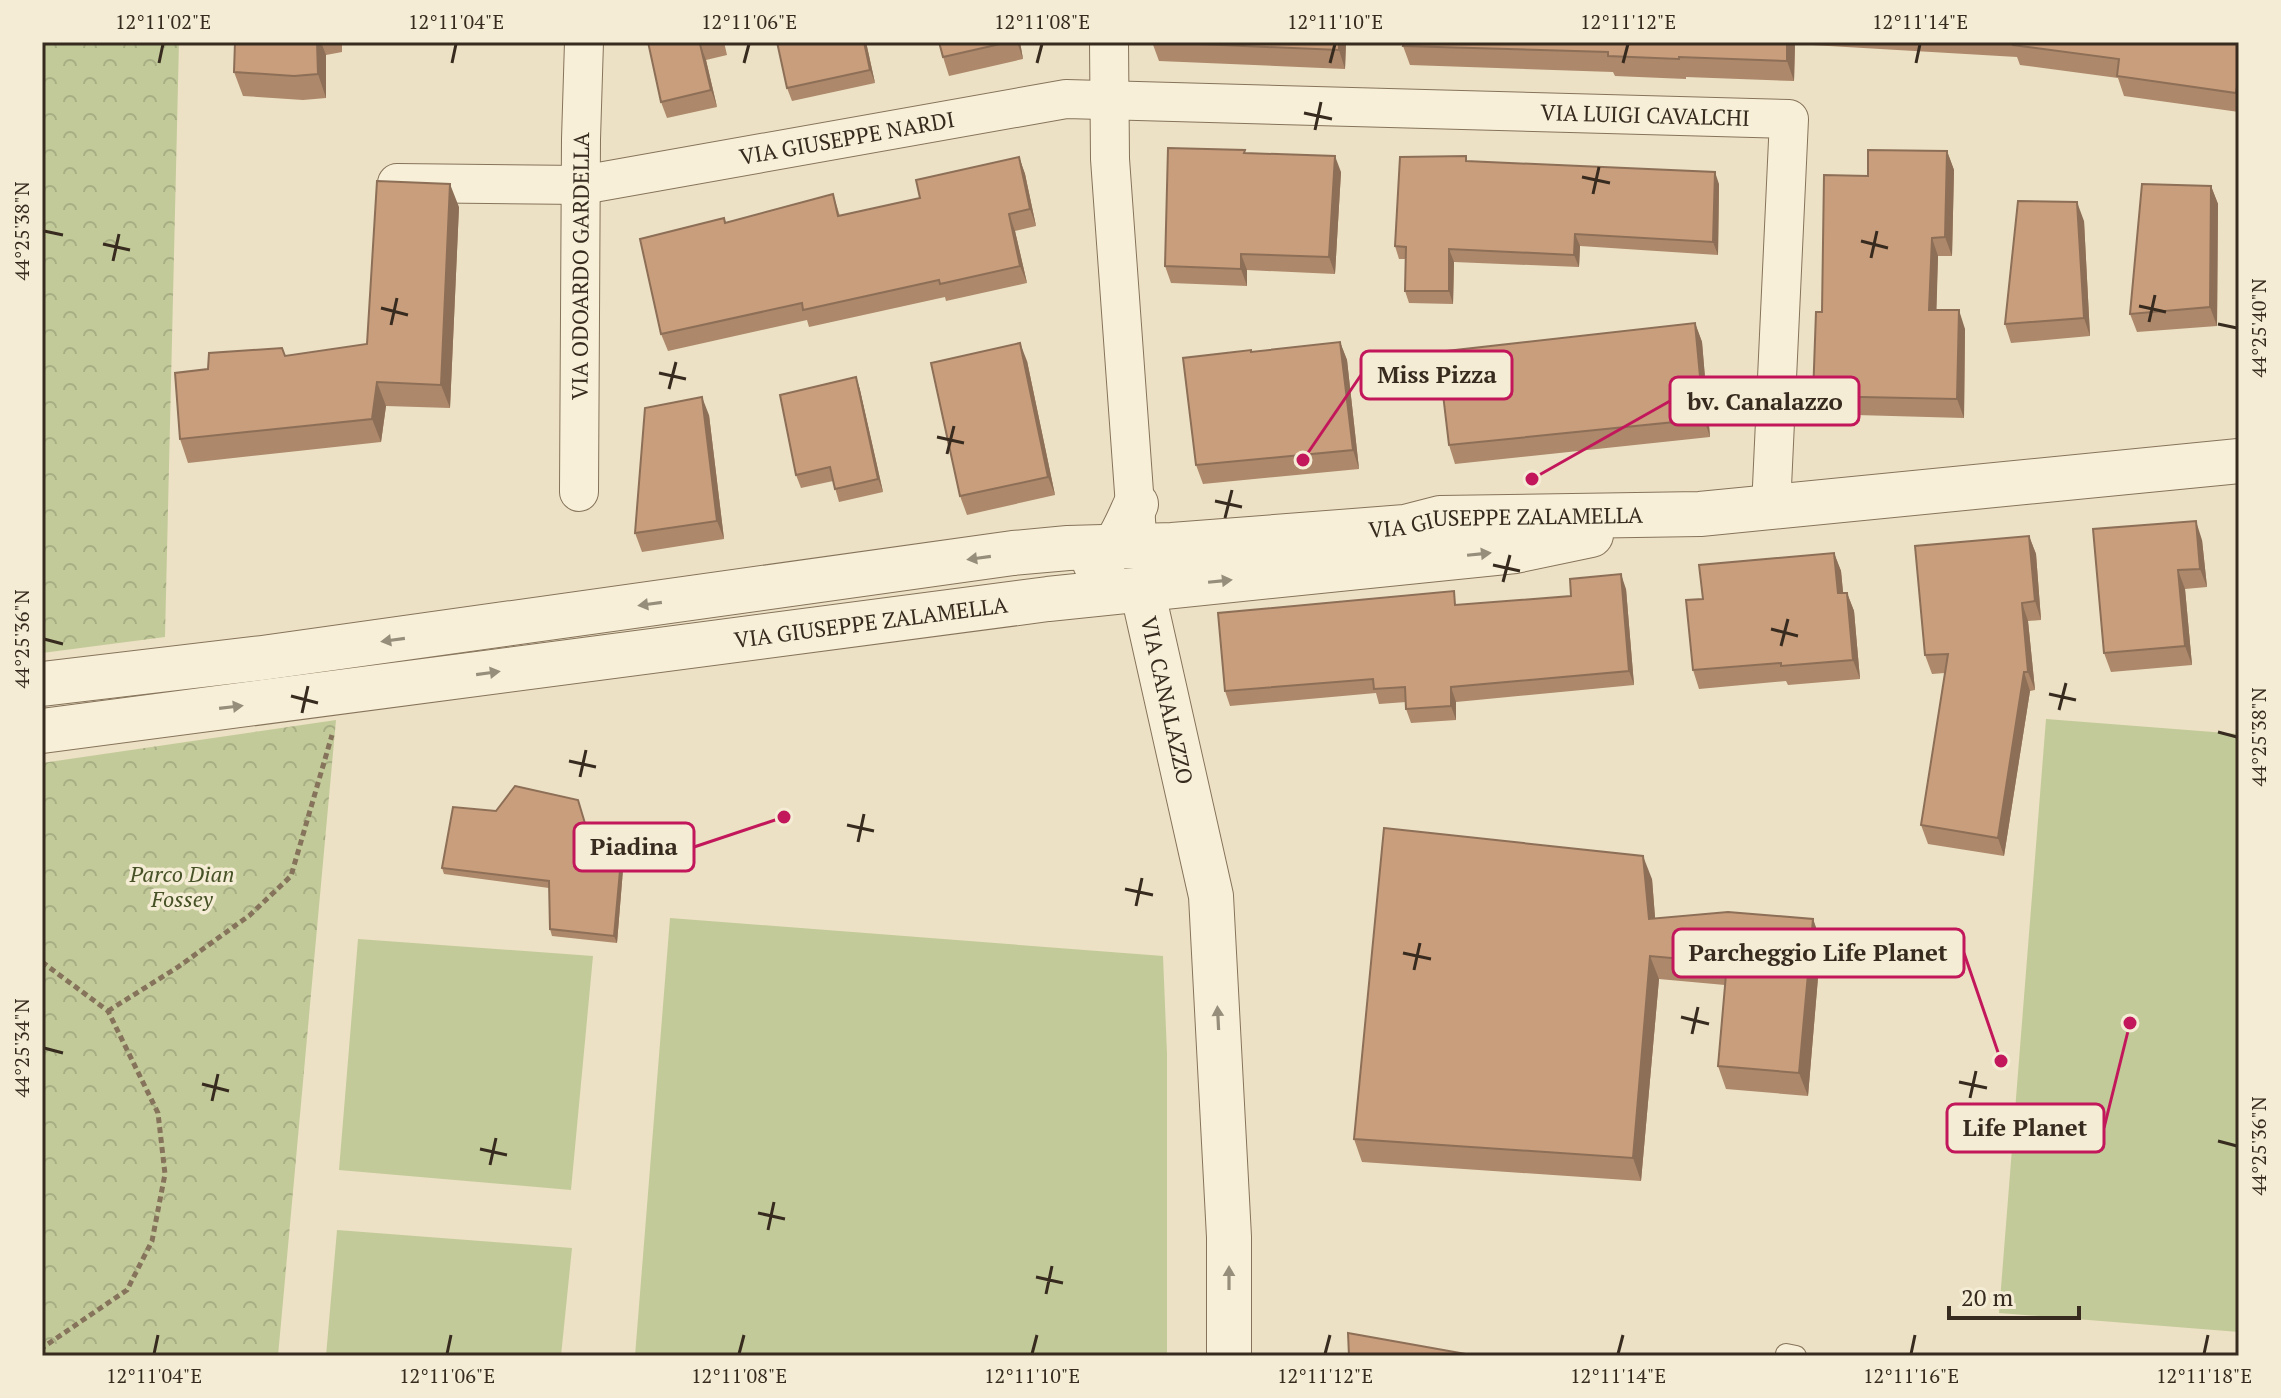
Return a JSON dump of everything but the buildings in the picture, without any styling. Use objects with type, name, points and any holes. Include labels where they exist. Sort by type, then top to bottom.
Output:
[{"type":"street","name":"VIA ODOARDO GARDELLA","points":[[579,492],[584,42]]},
{"type":"street","name":"VIA CANALAZZO","points":[[1109,42],[1110,159],[1129,532],[1211,896],[1229,1237],[1229,1356]]},
{"type":"street","name":"VIA GIUSEPPE NARDI","points":[[396,183],[582,185],[1066,99],[1111,100]]},
{"type":"street","name":"VIA LUIGI CAVALCHI","points":[[1111,100],[1789,119],[1771,508]]},
{"type":"street","name":"VIA GIUSEPPE ZALAMELLA","points":[[42,684],[262,658],[1013,553],[1129,532],[1146,521],[1178,524],[1332,513],[1394,513],[1440,518],[1700,514],[2239,461]]},
{"type":"street","name":"VIA GIUSEPPE ZALAMELLA","points":[[42,731],[363,691],[764,635],[1142,589],[1515,551],[1700,514]]},
{"type":"street","points":[[764,635],[791,617],[828,607],[1076,571],[1102,560],[1129,532]]},
{"type":"street","name":"VIA GIUSEPPE ZALAMELLA","points":[[42,706],[197,683],[262,658]]},
{"type":"path","points":[[108,1011],[178,967],[250,915],[291,876],[336,720]]},
{"type":"path","points":[[42,962],[108,1011],[158,1113],[165,1174],[152,1241],[127,1290],[42,1348]]},
{"type":"green space","points":[[42,42],[179,42],[165,637],[42,653]]},
{"type":"green space","points":[[2046,719],[2239,734],[2239,1332],[1999,1313]]},
{"type":"green space","name":"Parco Dian Fossey","points":[[336,720],[278,1356],[42,1356],[42,763]]},
{"type":"green space","points":[[670,918],[1163,956],[1167,1054],[1167,1356],[635,1356]]},
{"type":"green space","points":[[358,939],[593,956],[571,1190],[339,1170]]},
{"type":"green space","points":[[337,1230],[572,1248],[561,1356],[326,1356]]},
{"type":"place","name":"Miss Pizza","points":[[1303,460]]},
{"type":"place","name":"bv. Canalazzo","points":[[1532,479]]},
{"type":"place","name":"Piadina","points":[[784,817]]},
{"type":"place","name":"Life Planet","points":[[2130,1023]]},
{"type":"place","name":"Parcheggio Life Planet","points":[[2001,1061]]}]
